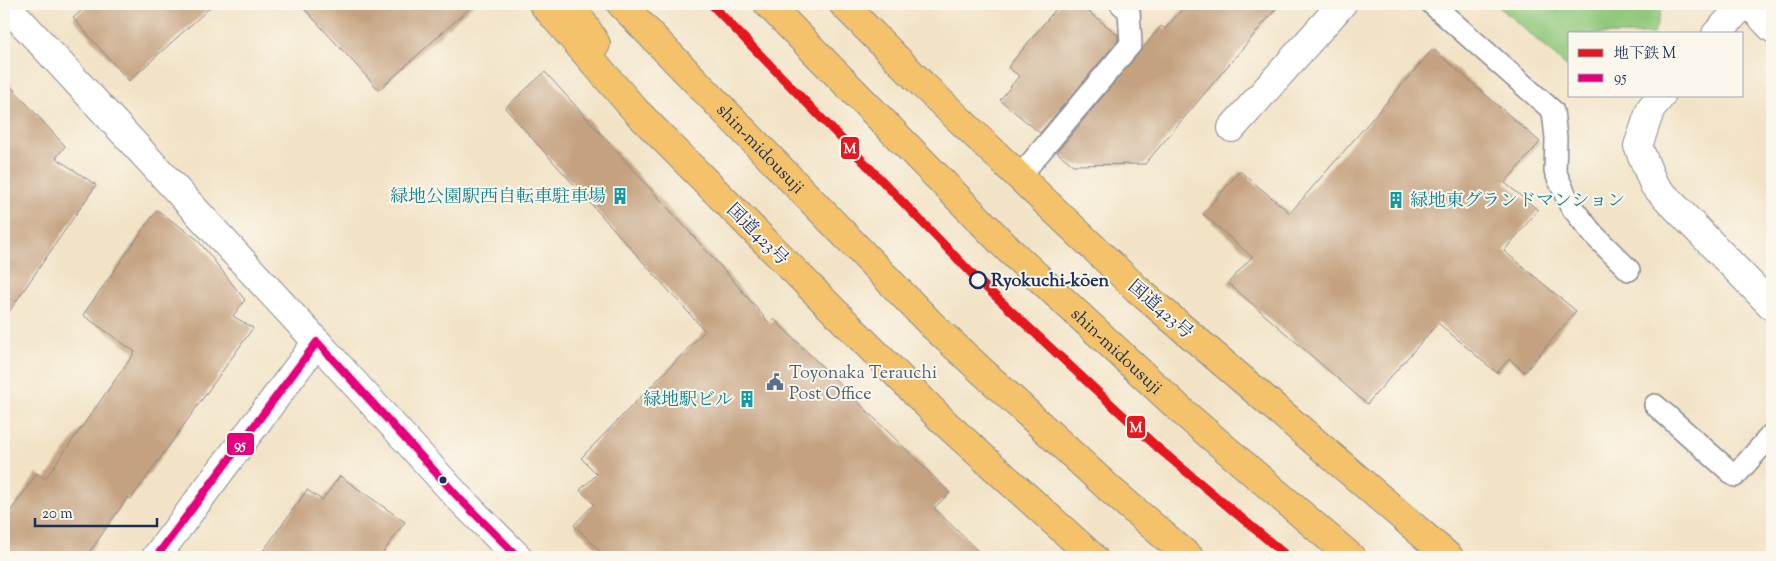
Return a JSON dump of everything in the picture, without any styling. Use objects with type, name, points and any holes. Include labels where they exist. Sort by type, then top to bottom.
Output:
[{"type":"highway","name":"国道423号","points":[[543,4],[635,110],[944,422],[1093,557]]},
{"type":"highway","points":[[571,4],[635,110]]},
{"type":"highway","name":"shin-midousuji","points":[[621,4],[933,326],[1113,492],[1190,557]]},
{"type":"highway","name":"shin-midousuji","points":[[768,4],[1009,250],[1184,414],[1351,557]]},
{"type":"highway","name":"国道423号","points":[[843,4],[922,84],[1137,289],[1450,557]]},
{"type":"street","points":[[1232,128],[1342,4]]},
{"type":"street","points":[[1718,32],[1744,4]]},
{"type":"street","points":[[1749,4],[1772,28]]},
{"type":"street","points":[[5,8],[460,498],[518,557]]},
{"type":"street","points":[[1659,98],[1651,108],[1638,146],[1654,185],[1772,306]]},
{"type":"street","points":[[156,557],[317,342]]},
{"type":"lane","points":[[1019,177],[1131,44],[1129,11],[1121,4]]},
{"type":"lane","points":[[1432,4],[1553,111],[1556,138],[1555,171],[1570,205],[1593,234],[1629,270]]},
{"type":"lane","points":[[1655,405],[1735,476],[1772,434]]},
{"type":"green space","points":[[1496,4],[1661,4],[1661,12],[1655,32],[1568,32],[1568,67]]},
{"type":"building","points":[[89,4],[214,4],[129,81],[73,18]]},
{"type":"building","points":[[300,4],[474,4],[379,90]]},
{"type":"building","points":[[1060,4],[1079,4],[1118,35],[1118,40],[1040,133],[1000,100],[1019,76],[1008,67]]},
{"type":"building","points":[[1187,4],[1280,4],[1145,164],[1073,165],[1057,152],[1161,26],[1165,29]]},
{"type":"building","name":"緑地東グランドマンション","points":[[1433,49],[1540,142],[1505,183],[1538,210],[1504,251],[1576,311],[1525,372],[1509,359],[1497,373],[1438,323],[1367,404],[1228,283],[1252,257],[1203,214],[1240,171],[1290,213]]},
{"type":"building","name":"緑地駅ビル","points":[[545,72],[731,278],[770,324],[774,319],[950,493],[934,508],[984,557],[606,557],[574,525],[594,504],[580,490],[597,474],[581,458],[705,331],[505,108]]},
{"type":"building","points":[[4,79],[65,146],[56,158],[96,185],[4,319]]},
{"type":"building","points":[[157,210],[197,239],[245,300],[233,316],[253,328],[131,499],[128,497],[86,557],[4,557],[4,521],[37,473],[45,479],[135,352],[83,315]]},
{"type":"building","points":[[340,476],[405,522],[380,557],[259,557],[307,490],[322,500]]},
{"type":"metro line","name":"M","points":[[711,4],[978,280],[1157,447],[1288,557]]},
{"type":"transit line","name":"95","points":[[156,557],[317,342],[459,498],[518,557]]},
{"type":"place","name":"緑地公園駅西自転車駐車場","points":[[620,196]]},
{"type":"place","name":"緑地東グランドマンション","points":[[1396,200]]},
{"type":"place","name":"Ryokuchi-kōen","points":[[978,280]]},
{"type":"place","name":"Toyonaka Terauchi Post Office","points":[[775,382]]},
{"type":"place","name":"緑地駅ビル","points":[[747,399]]}]
